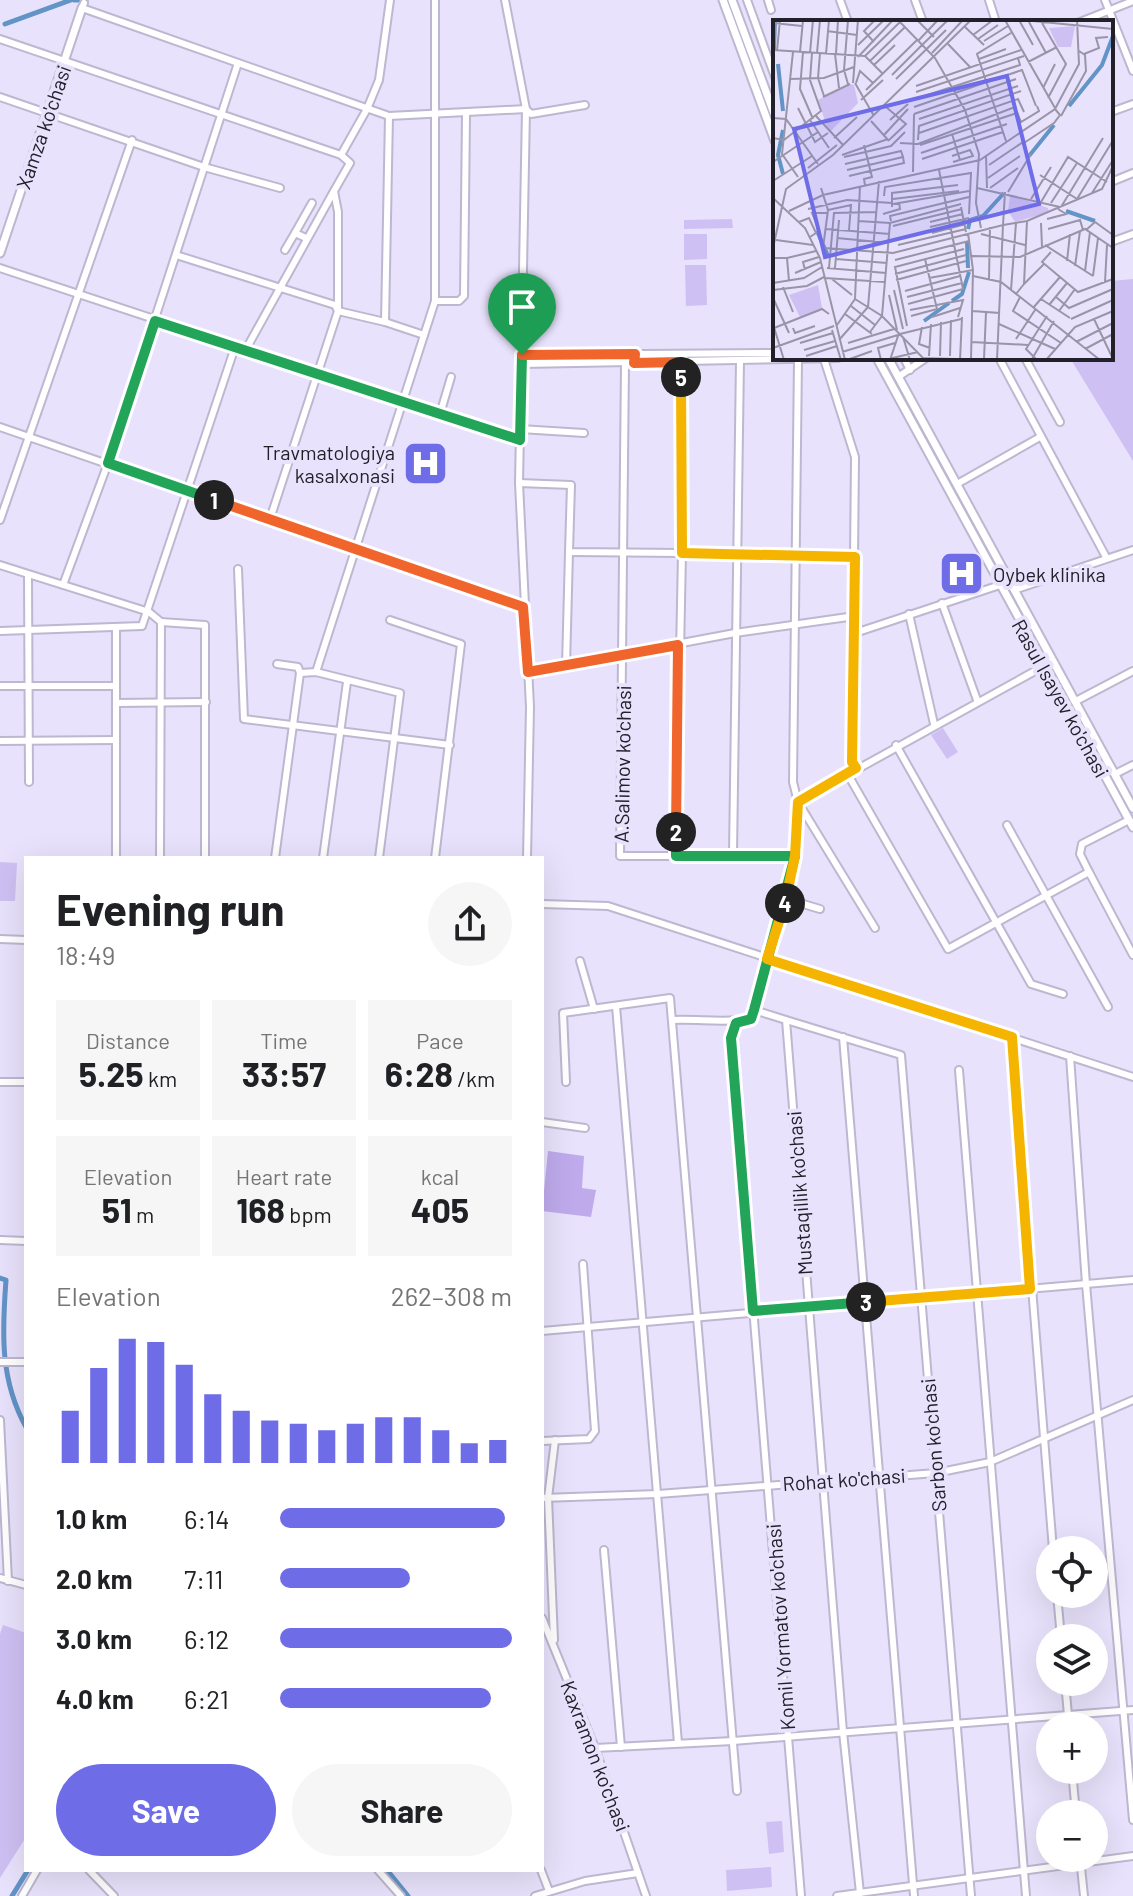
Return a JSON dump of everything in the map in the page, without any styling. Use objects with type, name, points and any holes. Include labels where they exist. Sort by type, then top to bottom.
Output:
[{"type":"main road","points":[[723,0],[773,136]]},
{"type":"main road","points":[[732,0],[773,111]]},
{"type":"main road","name":"Xamza ko'chasi","points":[[0,253],[83,4]]},
{"type":"main road","name":"Rasul Isayev ko'chasi","points":[[878,360],[1131,824]]},
{"type":"main road","name":"Rasul Isayev ko'chasi","points":[[889,360],[1133,808]]},
{"type":"main road","points":[[1105,779],[1115,774]]},
{"type":"street","points":[[341,155],[367,109],[379,80],[390,0]]},
{"type":"street","points":[[316,672],[435,301],[435,0]]},
{"type":"street","points":[[505,0],[526,109],[519,483],[528,672],[527,856]]},
{"type":"street","points":[[747,0],[773,72]]},
{"type":"street","points":[[768,0],[771,10]]},
{"type":"street","points":[[840,0],[847,20]]},
{"type":"street","points":[[915,0],[922,20]]},
{"type":"street","points":[[989,0],[995,20]]},
{"type":"street","points":[[1105,0],[1113,20]]},
{"type":"street","points":[[1085,20],[1133,1]]},
{"type":"street","points":[[83,4],[389,116],[466,115],[526,109]]},
{"type":"street","points":[[1113,20],[1133,71]]},
{"type":"street","points":[[0,39],[341,155],[350,163],[245,351]]},
{"type":"street","points":[[63,585],[108,463],[238,63]]},
{"type":"street","points":[[0,97],[204,167],[280,188]]},
{"type":"street","points":[[1113,111],[1133,104]]},
{"type":"street","points":[[526,109],[531,114],[585,105]]},
{"type":"street","points":[[435,301],[459,301],[464,296],[466,115]]},
{"type":"street","points":[[385,322],[389,116]]},
{"type":"street","points":[[0,520],[132,140]]},
{"type":"street","points":[[1113,181],[1133,173]]},
{"type":"street","points":[[270,519],[338,311],[338,212],[334,191]]},
{"type":"street","points":[[285,250],[312,203]]},
{"type":"street","points":[[295,233],[306,238]]},
{"type":"street","points":[[1113,241],[1133,234]]},
{"type":"street","points":[[176,255],[335,305],[338,311]]},
{"type":"street","points":[[0,268],[520,440]]},
{"type":"street","points":[[338,311],[424,335]]},
{"type":"street","points":[[0,631],[142,626],[235,347]]},
{"type":"street","points":[[522,355],[773,353]]},
{"type":"street","points":[[634,363],[635,354]]},
{"type":"street","points":[[522,364],[798,360],[793,782],[798,802],[795,856],[786,899],[751,1019],[736,1023],[721,1018],[673,1020]]},
{"type":"street","points":[[823,360],[855,457],[852,762],[856,768]]},
{"type":"street","points":[[905,360],[910,370]]},
{"type":"street","points":[[898,377],[923,360]]},
{"type":"street","points":[[1000,360],[1106,557]]},
{"type":"street","points":[[1026,360],[1060,422]]},
{"type":"street","points":[[733,854],[740,361]]},
{"type":"street","points":[[681,362],[682,553],[676,856],[795,856]]},
{"type":"street","name":"A.Salimov ko'chasi","points":[[625,363],[620,856],[676,856]]},
{"type":"street","points":[[440,414],[451,377]]},
{"type":"street","points":[[0,427],[523,607]]},
{"type":"street","points":[[520,429],[584,433]]},
{"type":"street","points":[[957,484],[1040,437]]},
{"type":"street","points":[[519,483],[571,485],[566,666]]},
{"type":"street","points":[[1014,590],[1133,550]]},
{"type":"street","points":[[569,552],[855,557]]},
{"type":"street","points":[[0,565],[149,612],[161,622],[205,625],[205,856]]},
{"type":"street","points":[[238,569],[244,719],[450,745]]},
{"type":"street","points":[[28,576],[26,686],[29,782]]},
{"type":"street","points":[[855,633],[1000,585]]},
{"type":"street","points":[[942,603],[977,700]]},
{"type":"street","points":[[909,614],[934,724]]},
{"type":"street","points":[[528,672],[735,633],[855,616]]},
{"type":"street","points":[[390,620],[461,644],[435,856]]},
{"type":"street","points":[[160,856],[161,622]]},
{"type":"street","points":[[116,629],[116,856]]},
{"type":"street","points":[[275,856],[300,673],[298,667],[277,664]]},
{"type":"street","points":[[798,802],[977,700],[1044,666]]},
{"type":"street","points":[[1076,701],[1133,671]]},
{"type":"street","points":[[300,673],[316,672],[400,693],[379,856]]},
{"type":"street","points":[[323,856],[347,682]]},
{"type":"street","points":[[0,686],[116,686]]},
{"type":"street","points":[[116,703],[206,702]]},
{"type":"street","points":[[0,741],[116,740]]},
{"type":"street","points":[[896,745],[1031,984],[1063,994]]},
{"type":"street","points":[[1115,774],[1133,765]]},
{"type":"street","points":[[847,773],[944,946],[950,949],[1089,872]]},
{"type":"street","points":[[798,802],[875,928]]},
{"type":"street","points":[[1131,824],[1082,844],[1080,854],[1133,955]]},
{"type":"street","points":[[1007,825],[1108,1007]]},
{"type":"street","points":[[786,899],[820,909]]},
{"type":"street","points":[[544,904],[608,906],[1133,1077],[1133,1085]]},
{"type":"street","points":[[0,939],[24,940]]},
{"type":"street","points":[[580,961],[594,1009]]},
{"type":"street","points":[[566,1082],[563,1013],[670,998],[737,1791]]},
{"type":"street","points":[[616,1006],[678,1743]]},
{"type":"street","points":[[754,1010],[786,1020]]},
{"type":"street","name":"Sarbon ko'chasi","points":[[786,1020],[901,1055],[971,1896]]},
{"type":"street","name":"Mustaqillik ko'chasi","points":[[786,1020],[843,1732],[860,1893]]},
{"type":"street","name":"Komil Yormatov ko'chasi","points":[[736,1023],[731,1038],[801,1896]]},
{"type":"street","points":[[843,1037],[914,1896]]},
{"type":"street","points":[[1012,1037],[1052,1536]]},
{"type":"street","points":[[1070,1056],[1086,1284],[1133,1820]]},
{"type":"street","points":[[959,1070],[1026,1896]]},
{"type":"street","points":[[0,1082],[24,1082]]},
{"type":"street","points":[[544,1122],[585,1128]]},
{"type":"street","points":[[0,1240],[24,1241]]},
{"type":"street","points":[[544,1441],[589,1439],[595,1431],[583,1264]]},
{"type":"street","points":[[544,1331],[1133,1280]]},
{"type":"street","points":[[0,1362],[24,1362]]},
{"type":"street","name":"Rohat ko'chasi","points":[[545,1498],[658,1494],[936,1473],[990,1462],[1133,1400]]},
{"type":"street","points":[[0,1420],[8,1581]]},
{"type":"street","points":[[554,1648],[545,1498],[555,1440]]},
{"type":"street","points":[[604,1550],[621,1747]]},
{"type":"street","points":[[0,1578],[24,1585]]},
{"type":"street","name":"Kaxramon ko'chasi","points":[[544,1623],[595,1748],[646,1896]]},
{"type":"street","points":[[1102,1712],[1133,1710]]},
{"type":"street","points":[[595,1748],[733,1741],[1036,1717]]},
{"type":"street","points":[[1108,1858],[1133,1856]]},
{"type":"street","points":[[837,1896],[1036,1869]]},
{"type":"street","points":[[22,1896],[36,1872]]},
{"type":"street","points":[[91,1872],[114,1896]]},
{"type":"street","points":[[380,1872],[401,1896]]},
{"type":"street","points":[[542,1872],[549,1891]]},
{"type":"street","points":[[1081,1872],[1084,1896]]},
{"type":"street","points":[[539,1895],[585,1881],[638,1873]]},
{"type":"shaded area","points":[[732,219],[733,228],[684,229],[684,220]]},
{"type":"shaded area","points":[[684,234],[707,234],[707,259],[684,260]]},
{"type":"shaded area","points":[[685,265],[706,265],[707,305],[686,306]]},
{"type":"shaded area","points":[[1133,279],[1133,461],[1071,360],[1113,360],[1113,281]]},
{"type":"shaded area","points":[[943,728],[958,752],[947,759],[931,735]]},
{"type":"shaded area","points":[[0,862],[17,863],[15,901],[0,901]]},
{"type":"shaded area","points":[[548,1151],[584,1156],[582,1188],[596,1190],[591,1217],[544,1211]]},
{"type":"shaded area","points":[[3,1625],[24,1632],[24,1840],[0,1878],[0,1634]]},
{"type":"shaded area","points":[[782,1821],[784,1852],[769,1854],[766,1822]]},
{"type":"shaded area","points":[[771,1867],[772,1887],[727,1891],[726,1870]]},
{"type":"waterway","points":[[5,24],[71,0]]},
{"type":"waterway","points":[[74,0],[86,0]]},
{"type":"waterway","points":[[0,1278],[6,1280],[4,1337],[7,1374],[24,1422]]},
{"type":"waterway","points":[[12,1896],[27,1872]]},
{"type":"waterway","points":[[389,1872],[408,1896]]},
{"type":"place","name":"Travmatologiya kasalxonasi","points":[[426,464]]},
{"type":"place","name":"Oybek klinika","points":[[962,574]]},
{"type":"route","points":[[522,355],[520,440],[155,321],[108,463],[523,607],[528,672],[678,645],[676,856],[795,856],[786,899],[767,959],[751,1019],[736,1023],[731,1038],[753,1311],[1030,1289],[1012,1037],[767,959],[786,899],[795,856],[798,802],[856,768],[852,762],[855,557],[682,553],[681,362],[634,363],[635,354],[522,355]]}]
